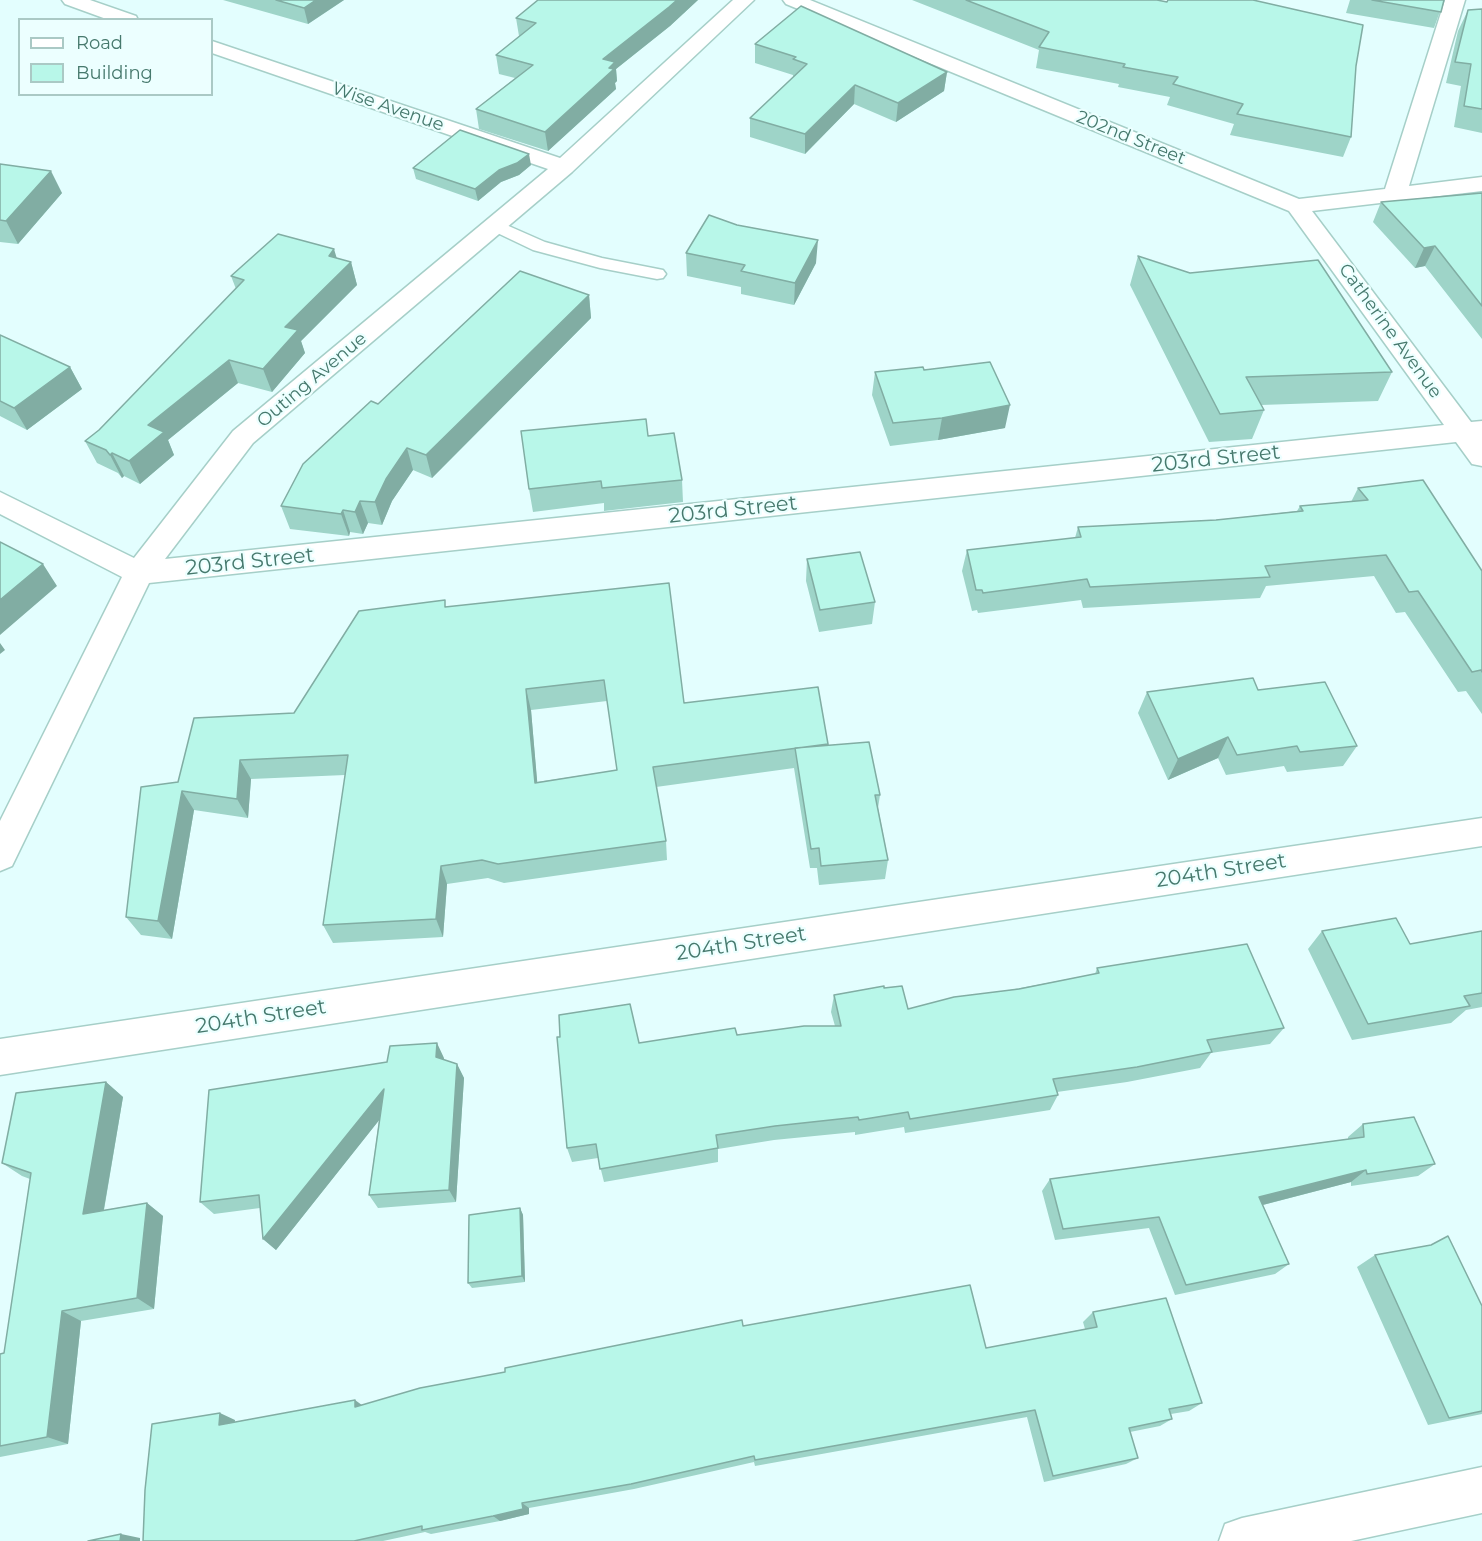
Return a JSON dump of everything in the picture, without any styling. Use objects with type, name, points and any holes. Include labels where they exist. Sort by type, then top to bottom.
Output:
[{"type":"street","points":[[72,0],[123,18]]},
{"type":"street","name":"Outing Avenue","points":[[0,856],[139,573],[243,437],[564,167],[744,0]]},
{"type":"street","name":"202nd Street","points":[[793,0],[1297,206],[1482,184]]},
{"type":"street","points":[[1395,194],[1460,2]]},
{"type":"street","name":"Wise Avenue","points":[[213,47],[564,167]]},
{"type":"street","name":"Catherine Avenue","points":[[1297,206],[1473,431],[1482,457]]},
{"type":"street","name":"203rd Street","points":[[139,573],[1473,431]]},
{"type":"street","points":[[0,502],[139,573]]},
{"type":"street","name":"204th Street","points":[[0,1057],[1482,832]]},
{"type":"street","points":[[1242,1541],[1482,1490]]},
{"type":"lane","points":[[495,225],[539,246],[600,263],[657,274]]},
{"type":"building","points":[[276,0],[316,0],[304,8]]},
{"type":"building","points":[[538,0],[677,0],[603,59],[615,62],[609,68],[614,69],[545,132],[476,109],[533,65],[496,55],[536,23],[516,18]]},
{"type":"building","points":[[966,0],[1157,0],[1167,2],[1168,0],[1253,0],[1363,25],[1356,66],[1351,137],[1237,114],[1243,104],[1173,84],[1178,77],[1123,67],[1125,64],[1039,47],[1049,32]]},
{"type":"building","points":[[1372,0],[1444,0],[1441,12]]},
{"type":"building","points":[[801,6],[947,72],[898,103],[855,85],[805,134],[750,118],[807,64],[793,59],[796,57],[755,44]]},
{"type":"building","points":[[1482,9],[1482,109],[1464,106],[1471,64],[1455,62],[1468,10]]},
{"type":"building","points":[[460,130],[529,154],[517,163],[499,170],[475,189],[413,168]]},
{"type":"building","points":[[0,164],[51,171],[6,221],[0,220]]},
{"type":"building","points":[[1482,193],[1482,306],[1435,246],[1424,248],[1381,202]]},
{"type":"building","points":[[709,215],[737,225],[818,240],[795,283],[741,271],[745,265],[686,253]]},
{"type":"building","points":[[278,234],[334,249],[329,256],[351,262],[285,327],[298,330],[263,369],[229,360],[148,425],[164,432],[129,461],[112,453],[110,455],[106,450],[85,441],[99,430],[244,280],[231,276]]},
{"type":"building","points":[[1138,256],[1190,273],[1318,260],[1392,372],[1246,377],[1264,410],[1220,414]]},
{"type":"building","points":[[520,271],[589,295],[426,455],[407,448],[386,479],[375,502],[360,501],[355,512],[343,510],[341,514],[281,506],[303,464],[371,401],[378,404]]},
{"type":"building","points":[[0,335],[70,367],[14,408],[0,401]]},
{"type":"building","points":[[990,362],[1010,405],[942,418],[893,423],[875,372],[923,367],[924,370]]},
{"type":"building","points":[[646,419],[648,436],[674,433],[682,480],[602,488],[601,481],[529,489],[521,431]]},
{"type":"building","points":[[1423,480],[1482,571],[1482,672],[1481,670],[1472,672],[1418,591],[1409,592],[1386,555],[1265,566],[1270,577],[1090,587],[1087,579],[983,593],[982,590],[976,590],[967,550],[1081,537],[1078,527],[1216,520],[1303,511],[1300,506],[1368,500],[1358,488]]},
{"type":"building","points":[[0,542],[43,564],[0,600]]},
{"type":"building","points":[[860,552],[875,602],[820,610],[807,559]]},
{"type":"building","points":[[669,583],[684,703],[818,687],[828,744],[653,767],[666,841],[498,864],[482,860],[441,866],[436,919],[323,925],[348,755],[240,760],[237,799],[182,791],[158,921],[126,917],[141,787],[178,782],[194,718],[294,713],[359,611],[445,600],[445,607]],"holes":[[[604,680],[617,770],[535,783],[526,689]]]},
{"type":"building","points":[[1253,678],[1258,690],[1325,682],[1357,746],[1300,752],[1297,746],[1237,755],[1228,737],[1178,759],[1147,692]]},
{"type":"building","points":[[869,742],[880,795],[875,795],[888,860],[821,866],[819,848],[811,849],[795,748]]},
{"type":"building","points":[[1396,918],[1410,944],[1482,931],[1482,993],[1464,996],[1470,1006],[1368,1024],[1322,931]]},
{"type":"building","points":[[1247,944],[1284,1028],[1207,1040],[1212,1052],[1137,1067],[1053,1079],[1058,1095],[910,1119],[908,1112],[859,1120],[858,1117],[716,1135],[718,1148],[600,1169],[596,1144],[567,1148],[557,1037],[560,1037],[559,1015],[630,1004],[639,1043],[735,1028],[737,1035],[804,1026],[841,1026],[834,995],[884,986],[884,988],[902,986],[908,1009],[954,997],[1019,989],[1099,973],[1097,968]]},
{"type":"building","points":[[437,1043],[436,1057],[457,1064],[449,1190],[369,1195],[384,1089],[263,1239],[259,1195],[200,1202],[209,1090],[387,1062],[390,1046]]},
{"type":"building","points":[[106,1082],[83,1214],[147,1203],[137,1298],[62,1311],[47,1437],[0,1446],[0,1354],[4,1353],[31,1173],[2,1163],[16,1093]]},
{"type":"building","points":[[1414,1117],[1435,1164],[1367,1174],[1366,1170],[1259,1197],[1289,1264],[1186,1285],[1159,1217],[1063,1229],[1050,1179],[1364,1137],[1363,1124]]},
{"type":"building","points":[[520,1208],[522,1276],[468,1283],[469,1215]]},
{"type":"building","points":[[1448,1236],[1482,1306],[1482,1411],[1449,1418],[1375,1255],[1431,1245]]},
{"type":"building","points":[[970,1285],[986,1348],[1097,1327],[1093,1312],[1166,1298],[1202,1403],[1169,1409],[1172,1419],[1129,1428],[1138,1458],[1053,1476],[1035,1410],[755,1460],[754,1456],[631,1484],[522,1503],[523,1509],[493,1516],[422,1530],[422,1526],[354,1541],[143,1541],[145,1490],[152,1424],[220,1413],[219,1425],[355,1400],[355,1407],[420,1388],[505,1372],[505,1368],[742,1320],[743,1326]]},
{"type":"building","points":[[121,1534],[120,1541],[88,1541]]}]
